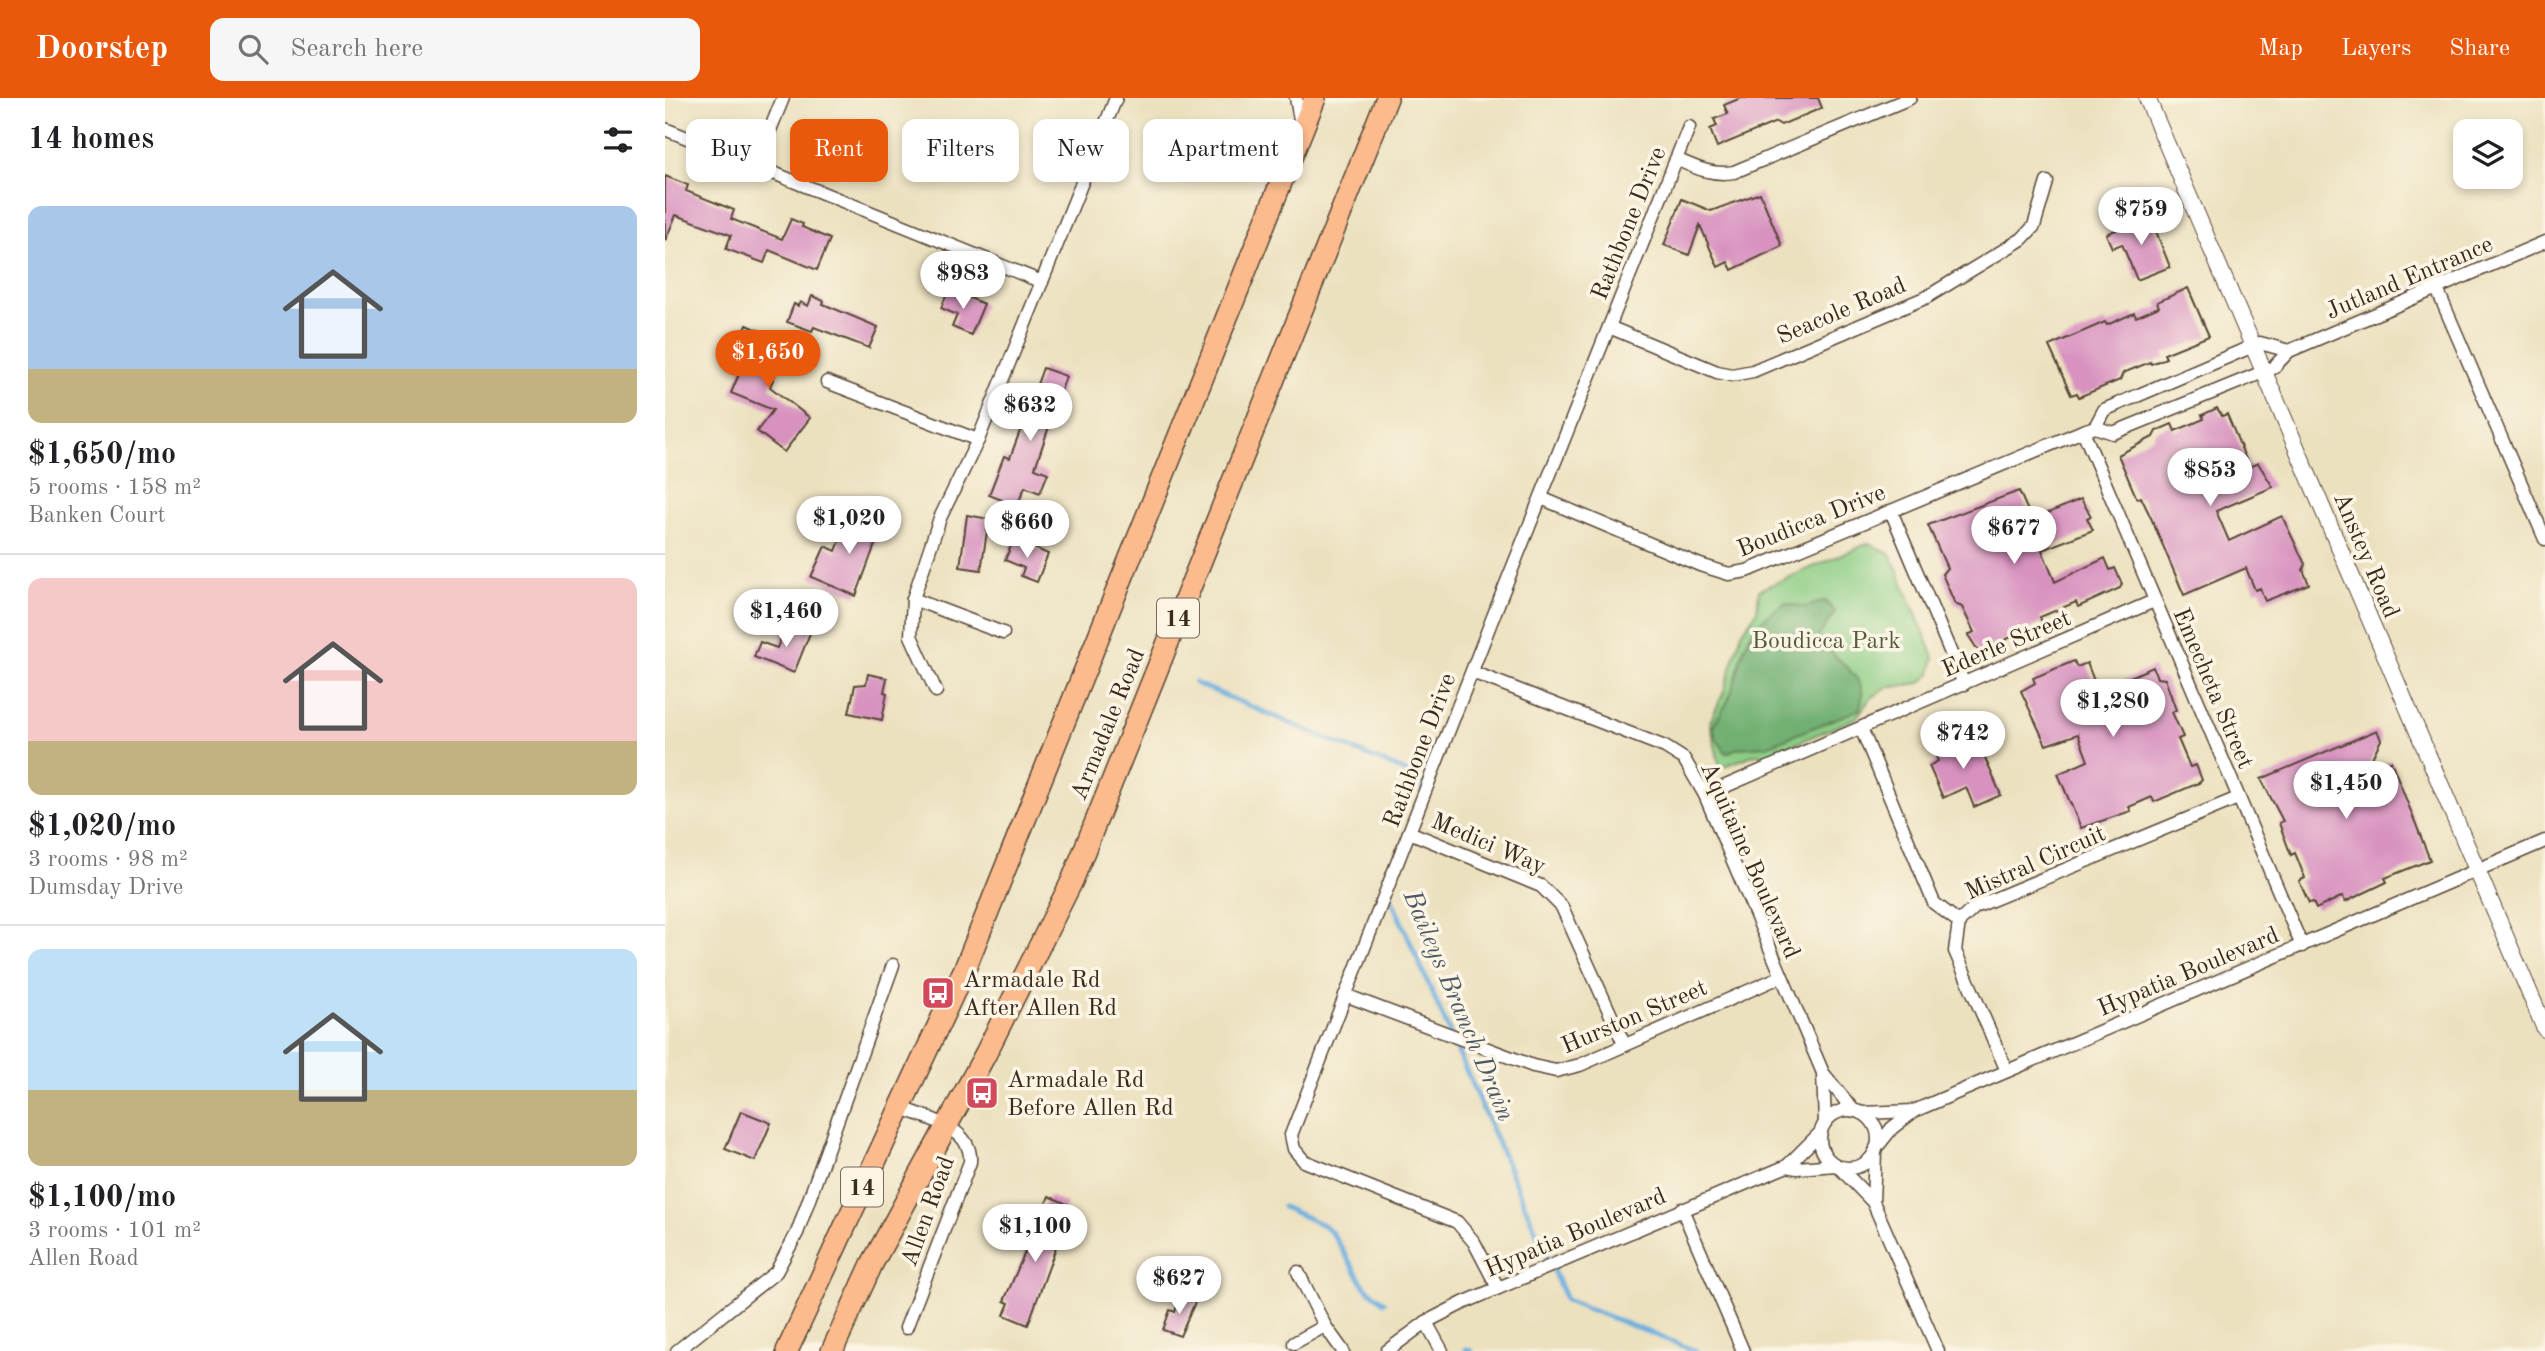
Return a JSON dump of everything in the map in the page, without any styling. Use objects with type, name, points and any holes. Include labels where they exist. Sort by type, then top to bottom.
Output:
[{"type":"highway","name":"Armadale Road","points":[[1303,127],[1315,98]]},
{"type":"highway","name":"Armadale Road","points":[[832,1351],[872,1264],[947,1127],[1072,881],[1387,98]]},
{"type":"highway","name":"Armadale Road","points":[[787,1351],[966,966],[1281,182]]},
{"type":"street","points":[[774,119],[783,98]]},
{"type":"street","points":[[936,691],[911,636],[913,599],[940,518],[978,440],[1116,98]]},
{"type":"street","points":[[1296,98],[1300,119]]},
{"type":"street","points":[[1676,159],[1706,171],[1720,174],[1734,172],[1910,98]]},
{"type":"street","name":"Anstey Road","points":[[2147,98],[2476,869],[2543,1018]]},
{"type":"street","name":"Rathbone Drive","points":[[1498,1288],[1474,1242],[1457,1222],[1304,1161],[1294,1149],[1291,1135],[1295,1119],[1689,127]]},
{"type":"street","points":[[665,129],[686,138]]},
{"type":"street","points":[[776,175],[1042,282]]},
{"type":"street","name":"Seacole Road","points":[[1609,327],[1717,372],[1732,375],[1753,371],[1927,297],[2022,239],[2034,226],[2047,183]]},
{"type":"street","name":"Jutland Entrance","points":[[2264,371],[2273,368],[2289,351],[2545,243]]},
{"type":"street","points":[[2437,289],[2545,539]]},
{"type":"street","points":[[2253,346],[2260,343],[2289,351]]},
{"type":"street","name":"Boudicca Drive","points":[[1541,498],[1673,554],[1729,574],[1747,571],[2089,429],[2103,411],[2253,346]]},
{"type":"street","name":"Boudicca Drive","points":[[2089,429],[2113,433],[2264,371]]},
{"type":"street","points":[[827,382],[978,440]]},
{"type":"street","points":[[2089,429],[2154,601]]},
{"type":"street","points":[[1891,511],[1963,684]]},
{"type":"street","points":[[913,599],[1003,633]]},
{"type":"street","name":"Ederle Street","points":[[1705,795],[2154,601]]},
{"type":"street","name":"Emecheta Street","points":[[2154,601],[2302,946]]},
{"type":"street","name":"Aquitaine Boulevard","points":[[1472,672],[1665,747],[1684,759],[1705,795],[1822,1073]]},
{"type":"street","points":[[1861,728],[1934,903],[1959,922]]},
{"type":"street","name":"Mistral Circuit","points":[[2007,1071],[1955,951],[1959,922],[1975,907],[2238,798]]},
{"type":"street","name":"Medici Way","points":[[1409,832],[1541,886],[1554,895],[1625,1044]]},
{"type":"street","name":"Hypatia Boulevard","points":[[1914,1111],[2545,841]]},
{"type":"street","points":[[677,1351],[776,1272],[796,1233],[893,965]]},
{"type":"street","name":"Hurston Street","points":[[1345,995],[1533,1066],[1556,1071],[1580,1065],[1780,977]]},
{"type":"street","points":[[1822,1073],[1858,1112],[1873,1124],[1876,1150],[1873,1202]]},
{"type":"street","points":[[1822,1073],[1823,1152],[1873,1202],[1938,1351]]},
{"type":"street","name":"Allen Road","points":[[899,1107],[947,1127],[965,1138],[971,1150],[970,1162],[906,1328]]},
{"type":"street","points":[[1823,1128],[1838,1113],[1914,1111]]},
{"type":"street","points":[[1837,1166],[1859,1166],[1876,1150],[1892,1128],[1914,1111]]},
{"type":"street","name":"Hypatia Boulevard","points":[[1387,1351],[1426,1322],[1498,1288],[1787,1166],[1823,1128]]},
{"type":"street","name":"Hypatia Boulevard","points":[[1787,1166],[1837,1166]]},
{"type":"street","points":[[1682,1209],[1743,1351]]},
{"type":"street","points":[[1299,1272],[1325,1326],[1343,1351]]},
{"type":"street","points":[[1426,1322],[1442,1351]]},
{"type":"street","points":[[1294,1343],[1325,1326]]},
{"type":"green space","name":"Boudicca Park","points":[[1869,543],[1891,555],[1934,657],[1931,674],[1920,683],[1886,688],[1870,699],[1856,718],[1766,756],[1756,754],[1720,768],[1710,722],[1723,694],[1742,633],[1757,611],[1759,590]]},
{"type":"green space","points":[[1825,601],[1835,612],[1818,637],[1856,678],[1862,698],[1858,710],[1767,746],[1738,748],[1726,753],[1716,738],[1713,726],[1729,698],[1751,634],[1785,603],[1805,607]]},
{"type":"building","points":[[1741,98],[1818,98],[1822,108],[1781,125],[1776,122],[1717,147],[1710,129],[1717,126],[1714,119],[1728,114],[1724,105]]},
{"type":"building","points":[[665,176],[688,185],[686,191],[734,210],[731,219],[782,239],[791,219],[830,239],[817,270],[769,250],[764,263],[726,249],[731,235],[676,215],[665,241]]},
{"type":"building","points":[[1760,193],[1782,246],[1732,270],[1728,262],[1718,267],[1700,225],[1689,255],[1664,245],[1682,199],[1711,211]]},
{"type":"building","points":[[2150,216],[2170,267],[2137,280],[2122,244],[2112,248],[2106,234]]},
{"type":"building","points":[[2188,288],[2209,336],[2164,354],[2166,358],[2123,373],[2120,380],[2079,397],[2077,393],[2071,395],[2049,346],[2105,322],[2107,325],[2134,313],[2136,317],[2159,307],[2157,302]]},
{"type":"building","points":[[949,289],[984,304],[971,335],[952,327],[957,315],[941,308]]},
{"type":"building","points":[[812,296],[824,301],[823,304],[878,327],[869,348],[814,327],[812,331],[787,322],[794,304],[798,306],[800,302],[808,306]]},
{"type":"building","points":[[747,325],[772,336],[768,346],[784,353],[770,387],[810,418],[784,452],[757,431],[773,410],[731,393],[750,348],[739,344]]},
{"type":"building","points":[[1043,368],[1066,376],[1035,468],[1048,473],[1040,493],[1025,487],[1017,506],[989,495],[1004,456],[1010,458]]},
{"type":"building","points":[[2217,408],[2222,416],[2227,414],[2249,467],[2258,463],[2273,487],[2216,511],[2229,541],[2282,516],[2305,564],[2303,570],[2309,584],[2265,601],[2260,588],[2255,590],[2246,568],[2184,595],[2152,520],[2141,497],[2137,499],[2118,455],[2153,437],[2156,431],[2172,424],[2175,431],[2204,419],[2202,415]]},
{"type":"building","points":[[2019,491],[2032,520],[2081,499],[2091,516],[2087,518],[2093,530],[2042,550],[2055,582],[2105,558],[2110,570],[2115,568],[2122,584],[2120,588],[2078,607],[2076,602],[2040,617],[2042,623],[1979,652],[1968,635],[1974,632],[1962,607],[1955,604],[1942,574],[1947,568],[1928,525]]},
{"type":"building","points":[[859,514],[883,523],[856,596],[811,577],[825,546],[836,551],[847,522],[855,525]]},
{"type":"building","points":[[967,515],[989,519],[981,570],[960,567]]},
{"type":"building","points":[[1014,539],[1048,554],[1037,582],[1021,576],[1024,568],[1005,560]]},
{"type":"building","points":[[796,622],[812,628],[794,673],[754,657],[760,642],[777,648],[784,630],[791,633]]},
{"type":"building","points":[[2074,661],[2077,667],[2087,663],[2098,691],[2153,667],[2157,678],[2165,679],[2176,710],[2172,712],[2183,737],[2178,739],[2190,767],[2196,765],[2202,780],[2154,802],[2152,797],[2129,807],[2131,811],[2081,828],[2058,774],[2088,761],[2078,734],[2046,745],[2021,691],[2035,683],[2033,678]]},
{"type":"building","points":[[868,674],[887,678],[882,720],[849,713],[855,685],[866,684]]},
{"type":"building","points":[[2377,730],[2381,740],[2366,770],[2391,761],[2430,860],[2385,878],[2387,882],[2345,902],[2343,896],[2316,909],[2313,902],[2309,903],[2299,881],[2305,878],[2295,853],[2291,855],[2279,823],[2283,821],[2261,779]]},
{"type":"building","points":[[1958,733],[1965,750],[1979,744],[2001,795],[1974,807],[1966,787],[1943,798],[1929,766],[1938,761],[1931,745]]},
{"type":"building","points":[[741,1111],[771,1123],[755,1161],[725,1149]]},
{"type":"building","points":[[1049,1196],[1067,1204],[1051,1243],[1056,1247],[1028,1325],[1004,1315],[1009,1303],[1004,1301]]},
{"type":"building","points":[[1181,1294],[1196,1300],[1180,1336],[1163,1330],[1170,1310],[1175,1312]]},
{"type":"waterway","name":"Baileys Branch Drain","points":[[1195,683],[1418,777],[1423,791]]},
{"type":"waterway","name":"Baileys Branch Drain","points":[[1388,891],[1566,1300],[1696,1351]]},
{"type":"waterway","points":[[1283,1207],[1323,1225],[1332,1233],[1365,1287],[1384,1302]]},
{"type":"waterway","points":[[1466,1349],[1471,1351]]},
{"type":"place","name":"Armadale Rd After Allen Rd","points":[[938,993]]},
{"type":"place","name":"Armadale Rd Before Allen Rd","points":[[982,1093]]}]
